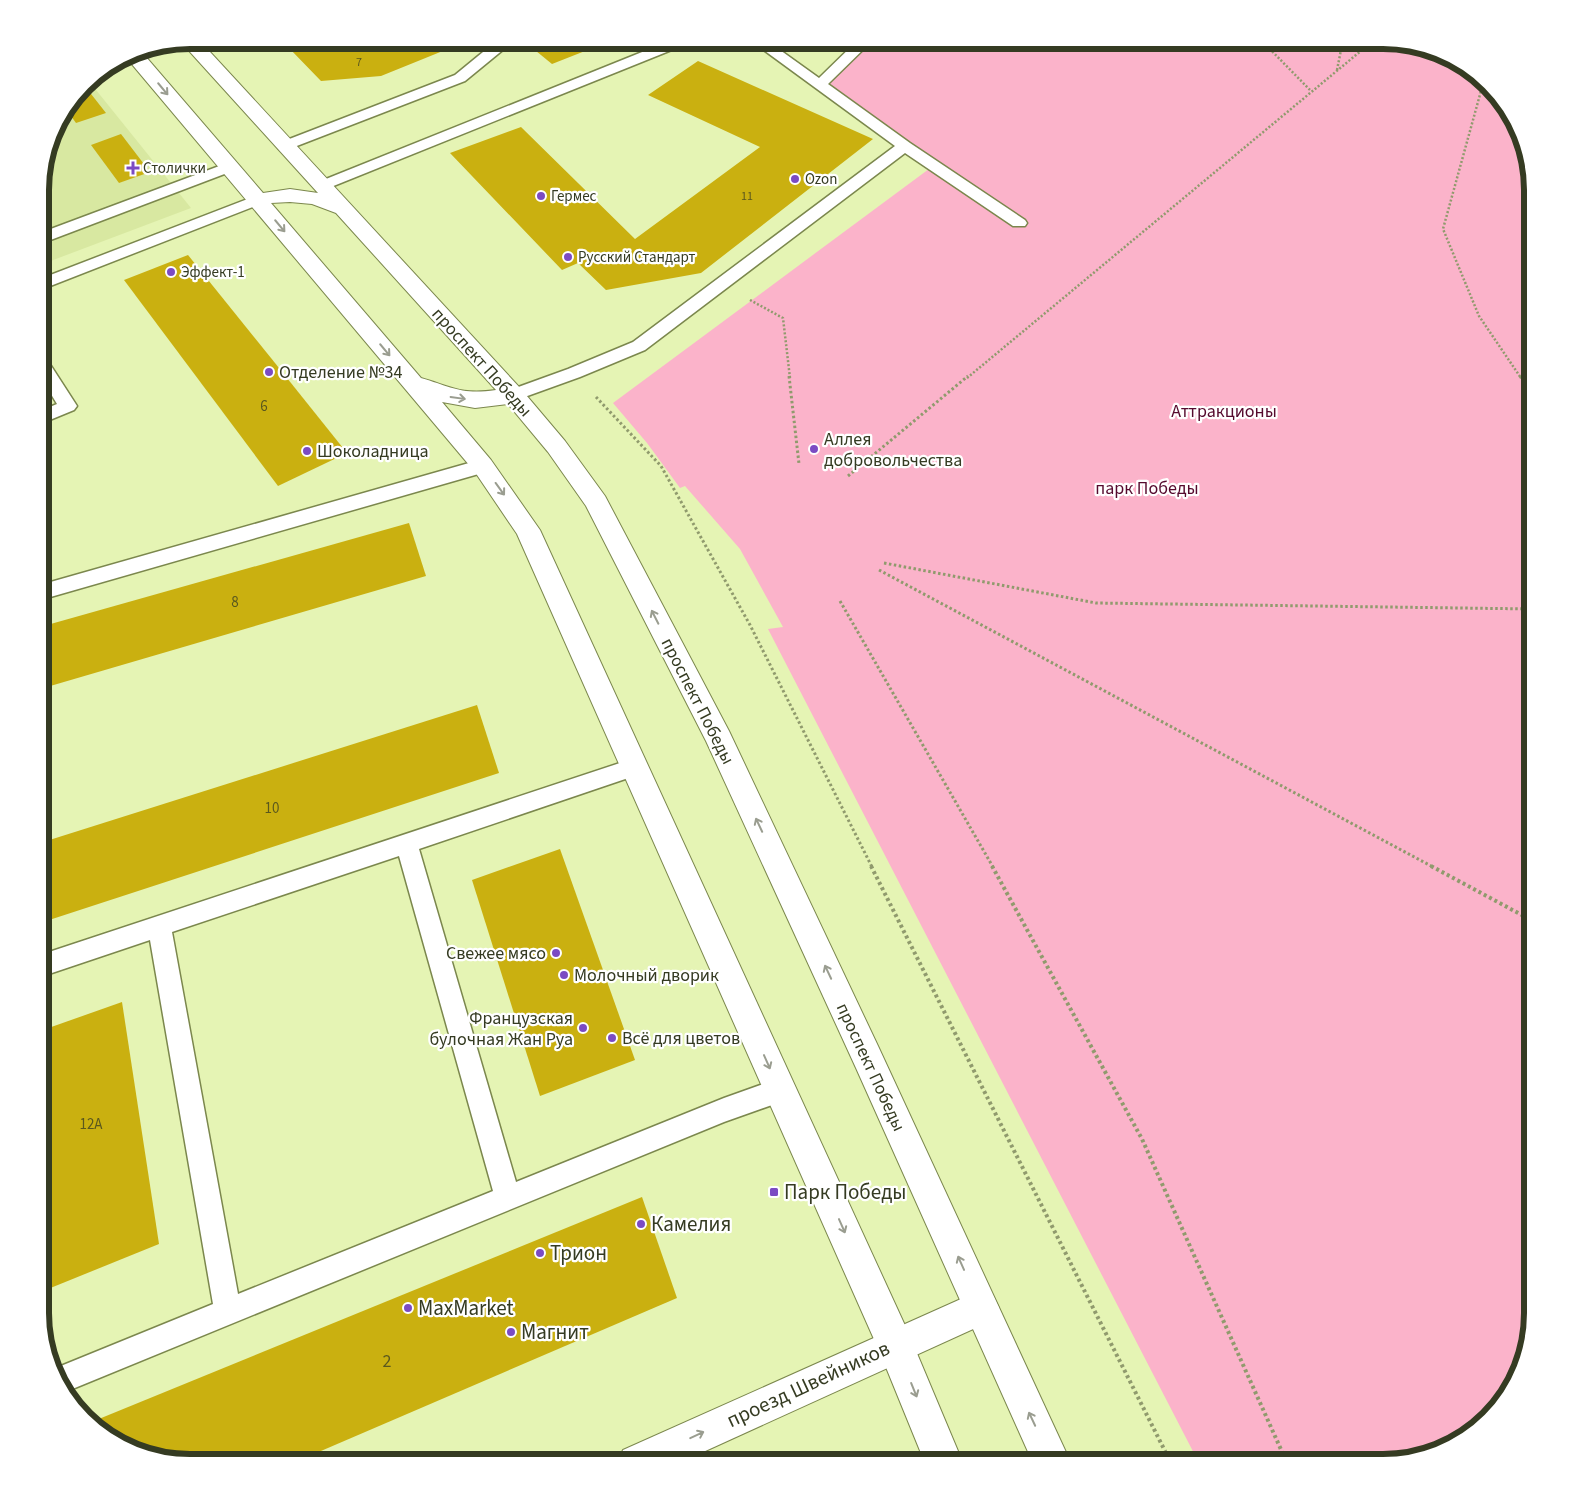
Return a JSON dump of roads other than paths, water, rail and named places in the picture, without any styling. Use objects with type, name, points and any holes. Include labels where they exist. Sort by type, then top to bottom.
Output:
[{"type":"main road","name":"проспект Победы","points":[[197,49],[558,446],[596,502],[718,739],[867,1057],[1048,1454]]},
{"type":"main road","points":[[138,59],[483,466],[528,530],[895,1345],[940,1454]]},
{"type":"main road","points":[[258,200],[301,195],[322,199],[343,210]]},
{"type":"main road","points":[[413,382],[439,395],[463,399],[489,400],[513,395]]},
{"type":"main road","name":"проезд Швейников","points":[[656,1454],[981,1308]]},
{"type":"lane","points":[[284,146],[460,78],[495,49]]},
{"type":"lane","points":[[321,186],[662,49]]},
{"type":"lane","points":[[769,49],[905,146],[1020,223]]},
{"type":"lane","points":[[819,85],[857,49]]},
{"type":"lane","points":[[513,395],[574,373],[639,346],[905,146]]},
{"type":"lane","points":[[49,236],[230,167]]},
{"type":"lane","points":[[49,281],[258,200]]},
{"type":"lane","points":[[49,376],[68,406],[49,414]]},
{"type":"lane","points":[[49,589],[483,466]]},
{"type":"lane","points":[[49,963],[635,767]]},
{"type":"lane","points":[[406,843],[508,1198]]},
{"type":"lane","points":[[159,926],[228,1312]]},
{"type":"lane","points":[[65,1378],[724,1110],[780,1090]]},
{"type":"place","name":"Столички","points":[[133,168]]},
{"type":"place","name":"Ozon","points":[[795,179]]},
{"type":"place","name":"Гермес","points":[[541,196]]},
{"type":"place","name":"Русский Стандарт","points":[[568,257]]},
{"type":"place","name":"Эффект-1","points":[[171,272]]},
{"type":"place","name":"Отделение №34","points":[[269,372]]},
{"type":"place","name":"Аллея добровольчества","points":[[814,449]]},
{"type":"place","name":"Шоколадница","points":[[307,451]]},
{"type":"place","name":"Свежее мясо","points":[[556,953]]},
{"type":"place","name":"Молочный дворик","points":[[564,975]]},
{"type":"place","name":"Французская булочная Жан Руа","points":[[583,1028]]},
{"type":"place","name":"Всё для цветов","points":[[612,1038]]},
{"type":"place","name":"Парк Победы","points":[[774,1192]]},
{"type":"place","name":"Камелия","points":[[641,1224]]},
{"type":"place","name":"Трион","points":[[540,1253]]},
{"type":"place","name":"MaxMarket","points":[[408,1308]]},
{"type":"place","name":"Магнит","points":[[511,1332]]},
{"type":"park label","name":"Аттракционы","points":[[1224,411]]},
{"type":"park label","name":"парк Победы","points":[[1147,488]]}]
